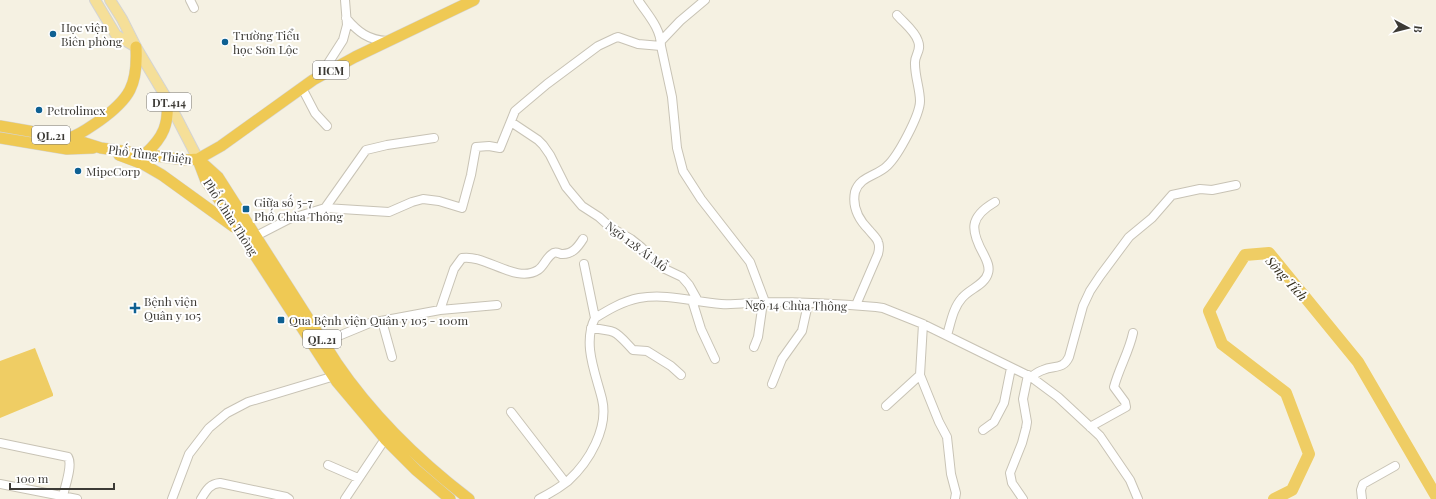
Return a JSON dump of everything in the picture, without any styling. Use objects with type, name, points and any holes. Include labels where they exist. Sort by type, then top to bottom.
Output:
[{"type":"highway","name":"HCM","points":[[198,159],[221,146],[319,76],[474,0]]},
{"type":"highway","points":[[68,144],[106,116],[127,97],[134,79],[137,63],[136,47]]},
{"type":"highway","points":[[145,154],[153,147],[167,123],[167,98]]},
{"type":"highway","name":"Phố Tùng Thiện","points":[[0,126],[68,144]]},
{"type":"highway","name":"Phố Tùng Thiện","points":[[0,138],[68,144],[185,160],[198,159]]},
{"type":"highway","points":[[101,148],[142,164],[162,175],[241,233]]},
{"type":"highway","name":"Phố Chùa Thông","points":[[198,159],[206,181],[241,233],[256,243],[324,342],[339,375],[450,499]]},
{"type":"highway","name":"Phố Chùa Thông","points":[[198,159],[218,177],[256,243],[339,375],[385,439],[420,467],[469,499]]},
{"type":"main road","points":[[95,0],[116,35],[136,47]]},
{"type":"main road","name":"ĐT.414","points":[[110,0],[167,98],[198,159]]},
{"type":"street","points":[[190,0],[194,8]]},
{"type":"street","points":[[319,76],[343,40],[347,25],[345,0]]},
{"type":"street","points":[[638,0],[655,25],[661,43],[672,97],[677,148],[683,171],[700,199],[750,262],[764,302],[758,337],[754,347]]},
{"type":"street","points":[[256,243],[289,220],[325,208],[389,212],[423,199],[439,201],[462,208],[471,175],[476,147],[489,146],[500,148],[515,111],[547,84],[598,46],[618,37],[638,44],[661,43],[680,21],[705,0]]},
{"type":"street","points":[[856,306],[876,259],[879,248],[877,240],[866,227],[856,211],[854,205],[856,191],[862,181],[888,165],[907,135],[920,107],[915,64],[919,50],[919,42],[897,15]]},
{"type":"street","points":[[346,18],[365,36],[376,40],[389,41]]},
{"type":"street","points":[[302,88],[314,113],[327,126]]},
{"type":"street","name":"Ngõ 128 Ái Mỗ","points":[[511,122],[543,145],[550,155],[566,187],[582,206],[599,217],[610,227],[631,239],[656,263],[682,277],[693,291],[701,329],[715,358]]},
{"type":"street","points":[[325,208],[366,150],[387,145],[434,138]]},
{"type":"street","points":[[1023,499],[1012,483],[1010,473],[1022,443],[1026,428],[1027,422],[1023,399],[1030,376],[1044,369],[1061,366],[1066,363],[1083,306],[1093,286],[1129,237],[1152,218],[1172,195],[1200,189],[1212,190],[1236,185]]},
{"type":"street","points":[[947,335],[958,302],[962,297],[984,280],[988,274],[988,265],[977,241],[975,225],[980,212],[995,202]]},
{"type":"street","points":[[440,310],[454,269],[462,258],[472,258],[520,273],[532,272],[538,270],[551,254],[556,252],[566,254],[578,248],[583,239]]},
{"type":"street","points":[[539,499],[553,492],[582,464],[592,450],[602,424],[604,411],[594,373],[590,341],[591,328],[595,318],[584,264]]},
{"type":"street","name":"Ngõ 14 Chùa Thông","points":[[595,318],[612,308],[638,298],[659,297],[720,304],[764,302],[883,308],[947,335],[1011,368],[1030,376],[1058,397],[1100,436],[1130,480],[1138,499]]},
{"type":"street","points":[[772,384],[782,359],[802,332],[808,304]]},
{"type":"street","points":[[324,342],[358,328],[382,321],[440,310],[497,305]]},
{"type":"street","points":[[382,321],[392,358]]},
{"type":"street","points":[[923,324],[920,375],[939,422],[947,437],[951,474],[956,493],[955,499]]},
{"type":"street","points":[[591,328],[614,332],[624,339],[633,350],[647,352],[671,366],[681,375]]},
{"type":"street","points":[[1090,427],[1126,407],[1126,402],[1114,387],[1133,333]]},
{"type":"street","points":[[983,430],[994,422],[1004,403],[1011,368]]},
{"type":"street","points":[[172,499],[189,454],[209,428],[227,413],[248,402],[339,375]]},
{"type":"street","points":[[886,406],[920,375]]},
{"type":"street","points":[[511,412],[565,482]]},
{"type":"street","points":[[345,499],[385,439]]},
{"type":"street","points":[[0,443],[68,457],[70,460],[70,466],[63,496]]},
{"type":"street","points":[[328,465],[358,478]]},
{"type":"street","points":[[1362,499],[1361,490],[1363,484],[1394,466]]},
{"type":"street","points":[[201,499],[209,487],[220,482],[286,497],[289,499]]},
{"type":"street","points":[[0,484],[77,499]]},
{"type":"shaded area","points":[[35,348],[53,396],[0,418],[0,361]]},
{"type":"waterway","name":"Sông Tích","points":[[1274,499],[1292,490],[1309,454],[1286,393],[1222,344],[1209,311],[1245,255],[1269,253],[1358,362],[1436,496]]},
{"type":"place","name":"Học viện Biên phòng","points":[[53,34]]},
{"type":"place","name":"Trường Tiểu học Sơn Lộc","points":[[225,42]]},
{"type":"place","name":"Petrolimex","points":[[39,110]]},
{"type":"place","name":"MipeCorp","points":[[78,171]]},
{"type":"place","name":"Giữa số 5-7 Phố Chùa Thông","points":[[246,209]]},
{"type":"place","name":"Bệnh viện Quân y 105","points":[[135,308]]},
{"type":"place","name":"Qua Bệnh viện Quân y 105 - 100m","points":[[281,320]]}]
